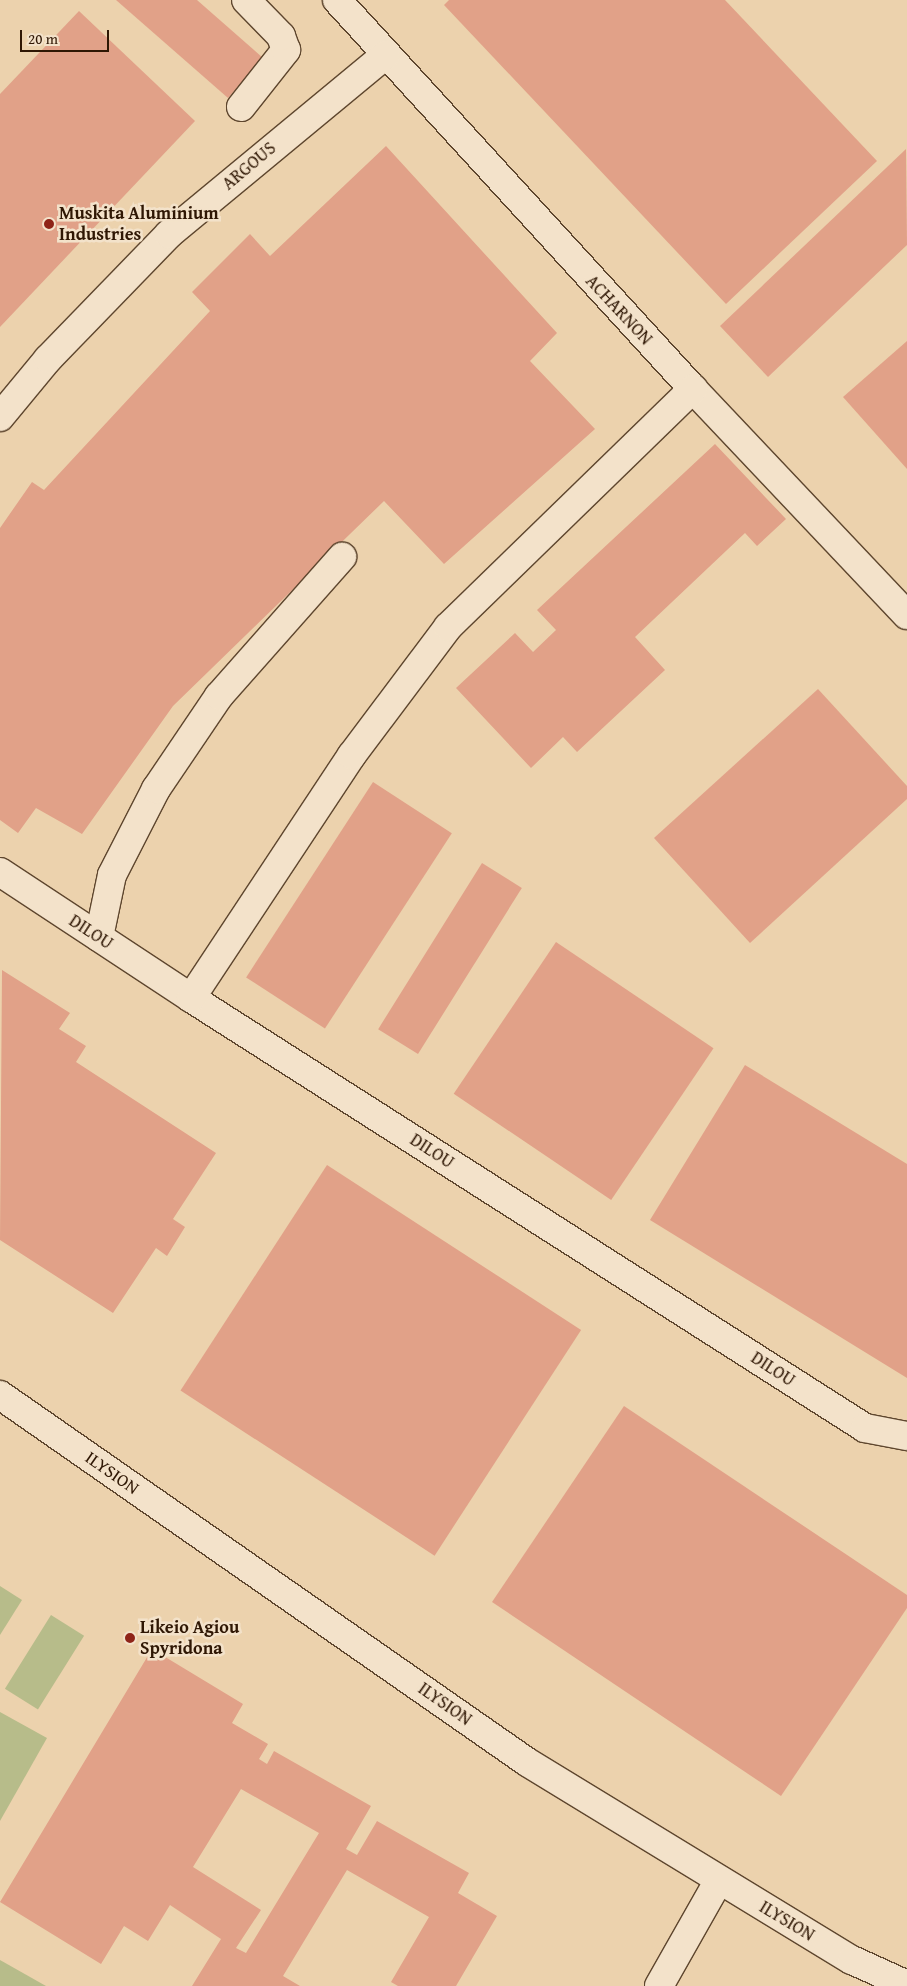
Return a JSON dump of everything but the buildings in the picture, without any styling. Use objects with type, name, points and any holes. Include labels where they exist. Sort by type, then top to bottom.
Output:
[{"type":"street","points":[[241,107],[286,50],[281,36],[246,0]]},
{"type":"street","name":"ACHARNON","points":[[337,0],[693,390],[907,615]]},
{"type":"street","name":"ARGOUS","points":[[0,418],[48,359],[169,234],[385,54]]},
{"type":"street","points":[[192,998],[352,755],[448,627],[693,390]]},
{"type":"street","points":[[99,937],[112,875],[156,788],[219,696],[342,557]]},
{"type":"street","name":"DILOU","points":[[0,872],[192,998],[865,1428],[907,1436]]},
{"type":"street","name":"ILYSION","points":[[0,1395],[527,1762],[852,1960],[907,1984]]},
{"type":"street","points":[[659,1986],[719,1880]]},
{"type":"green space","points":[[0,1586],[22,1600],[0,1635]]},
{"type":"green space","points":[[51,1615],[84,1636],[38,1709],[5,1689]]},
{"type":"green space","points":[[0,1712],[47,1738],[0,1821]]},
{"type":"green space","points":[[0,1960],[46,1986],[0,1986]]},
{"type":"place","name":"Muskita Aluminium Industries","points":[[49,224]]},
{"type":"place","name":"Likeio Agiou Spyridona","points":[[130,1638]]}]
